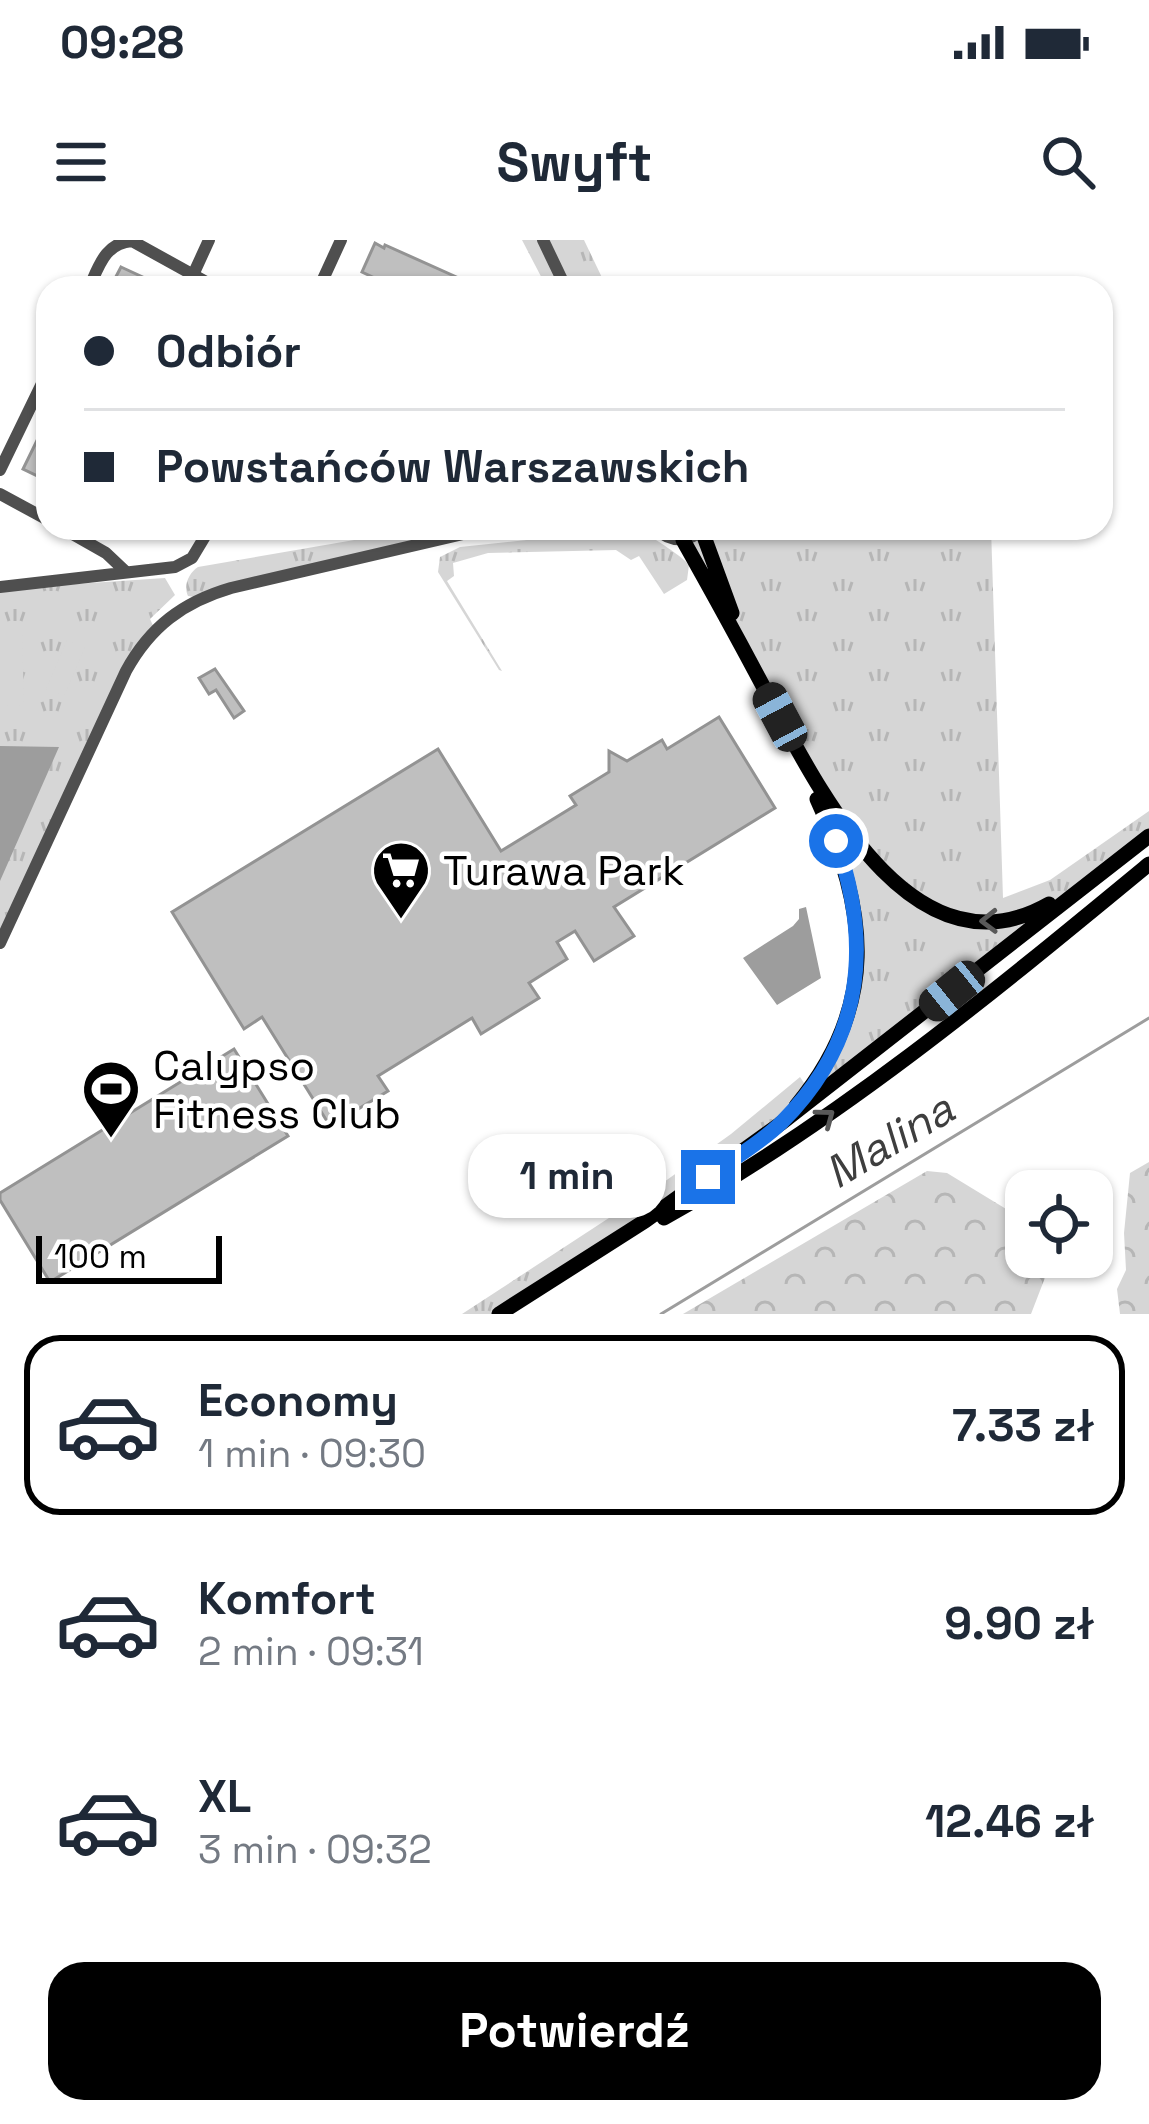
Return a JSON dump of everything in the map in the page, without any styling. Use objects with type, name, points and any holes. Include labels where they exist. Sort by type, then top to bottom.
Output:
[{"type":"main road","points":[[683,540],[806,768],[891,878],[921,902],[958,920],[999,922],[1036,911],[1124,854]]},
{"type":"main road","points":[[707,540],[741,645]]},
{"type":"main road","points":[[780,1124],[843,1036],[856,974],[847,875],[806,768]]},
{"type":"main road","points":[[582,1263],[780,1124],[1149,836]]},
{"type":"main road","points":[[499,1314],[786,1146],[1149,864]]},
{"type":"street","points":[[95,276],[116,244],[132,241],[193,275],[209,240]]},
{"type":"street","points":[[324,276],[341,240]]},
{"type":"street","points":[[543,240],[560,276]]},
{"type":"street","points":[[0,470],[36,396]]},
{"type":"street","points":[[0,494],[36,514]]},
{"type":"street","points":[[83,540],[124,570]]},
{"type":"street","points":[[0,587],[164,569],[192,558],[203,540]]},
{"type":"street","points":[[0,944],[126,671],[142,644],[167,618],[200,598],[231,588],[437,540]]},
{"type":"green space","points":[[522,240],[584,240],[601,276],[541,276]]},
{"type":"green space","points":[[354,540],[439,540],[200,598],[187,592],[188,580],[198,567]]},
{"type":"green space","points":[[526,540],[655,540],[689,565],[687,580],[664,594],[639,556],[631,560],[616,550],[488,553],[453,563],[454,576],[447,581],[502,671],[438,572],[440,557],[460,547]]},
{"type":"green space","points":[[683,540],[991,540],[1003,898],[1050,880],[1149,811],[1149,836],[876,1052],[499,1314],[462,1314],[664,1182],[800,1077],[808,1089],[830,1060],[856,974],[847,875],[806,768]]},
{"type":"green space","points":[[165,578],[175,595],[150,619],[155,630],[142,645],[0,943],[0,589]]},
{"type":"green space","points":[[22,632],[24,705],[0,706],[0,633]]},
{"type":"green space","points":[[67,640],[85,647],[64,696],[46,689]]},
{"type":"green space","points":[[1149,1162],[1149,1314],[1120,1314],[1117,1289],[1126,1270],[1130,1173]]},
{"type":"green space","points":[[927,1171],[947,1173],[1005,1208],[1005,1278],[1045,1278],[1031,1314],[683,1314]]},
{"type":"shaded area","points":[[0,746],[59,747],[0,881]]},
{"type":"shaded area","points":[[806,907],[821,978],[777,1005],[743,958],[793,926],[799,909]]},
{"type":"building","points":[[375,243],[454,276],[370,276],[362,272]]},
{"type":"building","points":[[121,267],[140,276],[116,276]]},
{"type":"building","points":[[36,442],[36,475],[23,469]]},
{"type":"building","points":[[215,669],[244,711],[234,718],[216,690],[209,694],[199,678]]},
{"type":"building","name":"Turawa Park","points":[[719,717],[775,808],[614,907],[634,936],[594,961],[575,931],[557,942],[567,959],[529,983],[539,998],[481,1034],[472,1018],[378,1076],[388,1091],[330,1126],[262,1017],[244,1029],[172,912],[438,749],[501,851],[576,805],[570,796],[609,772],[609,751],[627,761],[662,740],[667,749]]},
{"type":"building","points":[[234,1049],[288,1136],[50,1282],[0,1193]]},
{"type":"waterway","name":"Malina","points":[[661,1314],[1149,1018]]},
{"type":"place","name":"Turawa Park","points":[[401,921]]},
{"type":"place","name":"Calypso Fitness Club","points":[[111,1140]]},
{"type":"route","points":[[708,1177],[780,1124],[843,1036],[857,956],[851,896],[836,841]]}]
